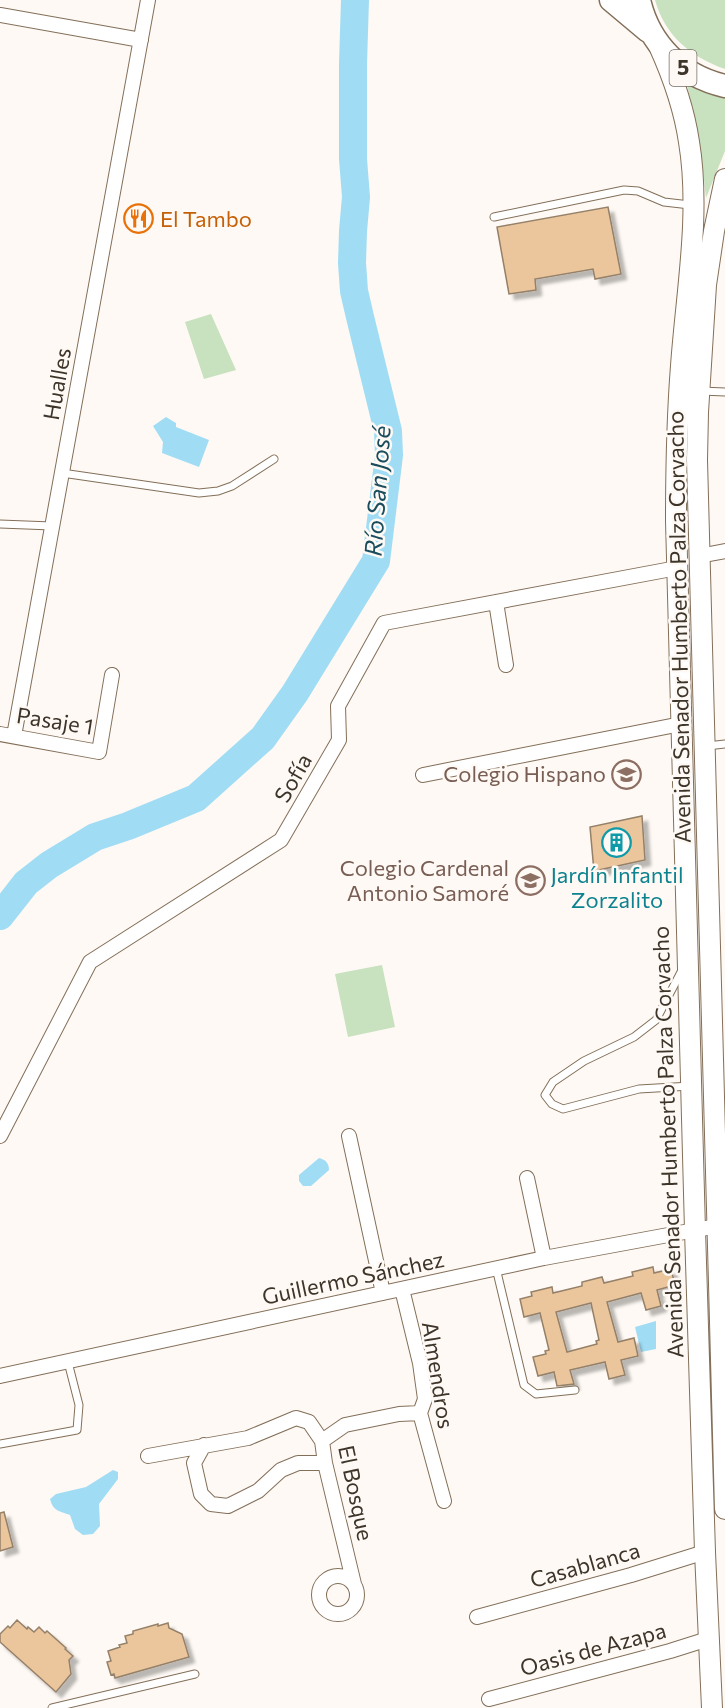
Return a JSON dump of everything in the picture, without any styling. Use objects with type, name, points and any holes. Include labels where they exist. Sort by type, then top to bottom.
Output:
[{"type":"highway","name":"5","points":[[611,0],[654,38],[665,53],[688,72],[725,86]]},
{"type":"highway","points":[[639,0],[645,21],[654,38]]},
{"type":"main road","name":"Avenida Senador Humberto Palza Corvacho","points":[[654,38],[676,87],[686,124],[692,162],[691,266],[681,365],[675,521],[694,1230],[712,1708]]},
{"type":"main road","name":"Avenida Senador Humberto Palza Corvacho","points":[[725,179],[718,254],[706,285],[697,460],[717,1226],[722,1287],[725,1509]]},
{"type":"street","name":"Hualles","points":[[7,735],[52,526],[148,0]]},
{"type":"street","points":[[0,15],[141,40]]},
{"type":"street","points":[[699,556],[725,551]]},
{"type":"street","name":"Sofía","points":[[0,1136],[90,962],[281,840],[339,740],[338,706],[384,623],[677,568]]},
{"type":"street","points":[[496,602],[506,664]]},
{"type":"street","name":"Pasaje 1","points":[[7,735],[99,752],[112,675]]},
{"type":"street","points":[[423,775],[681,724]]},
{"type":"street","points":[[349,1136],[383,1293]]},
{"type":"street","points":[[527,1178],[544,1258]]},
{"type":"street","name":"Guillermo Sánchez","points":[[0,1376],[496,1268],[717,1226]]},
{"type":"street","name":"Almendros","points":[[402,1289],[420,1363],[425,1399],[420,1413],[444,1501]]},
{"type":"street","name":"El Bosque","points":[[354,1584],[325,1463],[322,1441],[345,1425],[399,1414],[420,1413]]},
{"type":"street","points":[[147,1456],[248,1438],[296,1418],[309,1422],[322,1441]]},
{"type":"street","points":[[204,1445],[194,1463],[201,1494],[211,1504],[228,1506],[242,1500],[258,1491],[281,1470],[298,1463],[325,1463]]},
{"type":"street","name":"Casablanca","points":[[477,1617],[705,1552]]},
{"type":"street","name":"Oasis de Azapa","points":[[489,1699],[708,1639]]},
{"type":"lane","points":[[494,218],[624,190],[638,191],[664,202],[693,205]]},
{"type":"lane","points":[[699,391],[725,392]]},
{"type":"lane","points":[[62,473],[199,493],[218,491],[232,486],[274,459]]},
{"type":"lane","points":[[0,524],[52,526]]},
{"type":"lane","points":[[704,747],[725,744]]},
{"type":"lane","points":[[687,960],[656,1020],[634,1037],[584,1061],[553,1082],[545,1095],[552,1104],[563,1109],[639,1089],[691,1086]]},
{"type":"lane","points":[[496,1268],[524,1385],[536,1394],[575,1389]]},
{"type":"lane","points":[[0,1444],[77,1430],[79,1405],[68,1362]]},
{"type":"lane","points":[[52,1708],[195,1674]]},
{"type":"green space","points":[[655,0],[725,0],[725,69],[701,58],[681,44],[665,24]]},
{"type":"green space","points":[[687,84],[725,96],[725,151],[706,198],[701,154]]},
{"type":"green space","points":[[211,314],[236,370],[204,379],[185,322]]},
{"type":"green space","points":[[382,965],[395,1027],[348,1037],[335,974]]},
{"type":"water","points":[[166,417],[176,423],[176,427],[209,440],[199,467],[162,453],[163,442],[153,426]]},
{"type":"water","points":[[319,1158],[327,1162],[329,1170],[311,1186],[303,1186],[299,1181],[299,1175]]},
{"type":"water","points":[[656,1321],[656,1349],[641,1352],[635,1327]]},
{"type":"water","points":[[113,1470],[118,1472],[118,1479],[99,1504],[100,1526],[93,1534],[83,1535],[75,1529],[70,1515],[55,1508],[50,1499],[56,1494],[86,1487]]},
{"type":"building","points":[[608,207],[621,274],[595,279],[593,269],[535,279],[536,290],[509,294],[497,227]]},
{"type":"building","name":"Jardín Infantil Zorzalito","points":[[642,816],[645,860],[594,871],[590,827]]},
{"type":"building","points":[[653,1267],[654,1273],[671,1269],[675,1285],[657,1290],[661,1306],[646,1310],[641,1293],[607,1302],[618,1342],[634,1338],[638,1356],[621,1360],[625,1375],[609,1379],[605,1362],[570,1370],[574,1384],[557,1386],[554,1372],[538,1376],[533,1357],[546,1354],[545,1351],[549,1350],[540,1313],[524,1317],[520,1299],[532,1296],[531,1292],[552,1287],[553,1293],[582,1286],[582,1282],[602,1277],[604,1283],[633,1276],[632,1272]],"holes":[[[591,1303],[599,1340],[596,1341],[597,1344],[567,1352],[556,1312]]]},
{"type":"building","points":[[4,1512],[13,1547],[0,1551],[0,1513]]},
{"type":"building","points":[[17,1620],[34,1632],[39,1627],[45,1633],[47,1631],[73,1656],[69,1660],[71,1674],[56,1692],[0,1642],[0,1634]]},
{"type":"building","points":[[168,1623],[169,1628],[182,1634],[189,1657],[115,1678],[114,1674],[111,1675],[107,1662],[111,1661],[108,1651],[127,1643],[125,1636],[133,1634],[133,1631]]},
{"type":"waterway","name":"Río San José","points":[[0,916],[26,883],[49,865],[95,837],[196,798],[263,738],[295,693],[376,561],[389,455],[388,431],[354,291],[352,263],[356,197],[353,159],[355,0]]},
{"type":"place","name":"El Tambo","points":[[139,219]]},
{"type":"place","name":"Colegio Hispano","points":[[627,774]]},
{"type":"place","name":"Jardín Infantil Zorzalito","points":[[617,843]]},
{"type":"place","name":"Colegio Cardenal Antonio Samoré","points":[[530,881]]}]
